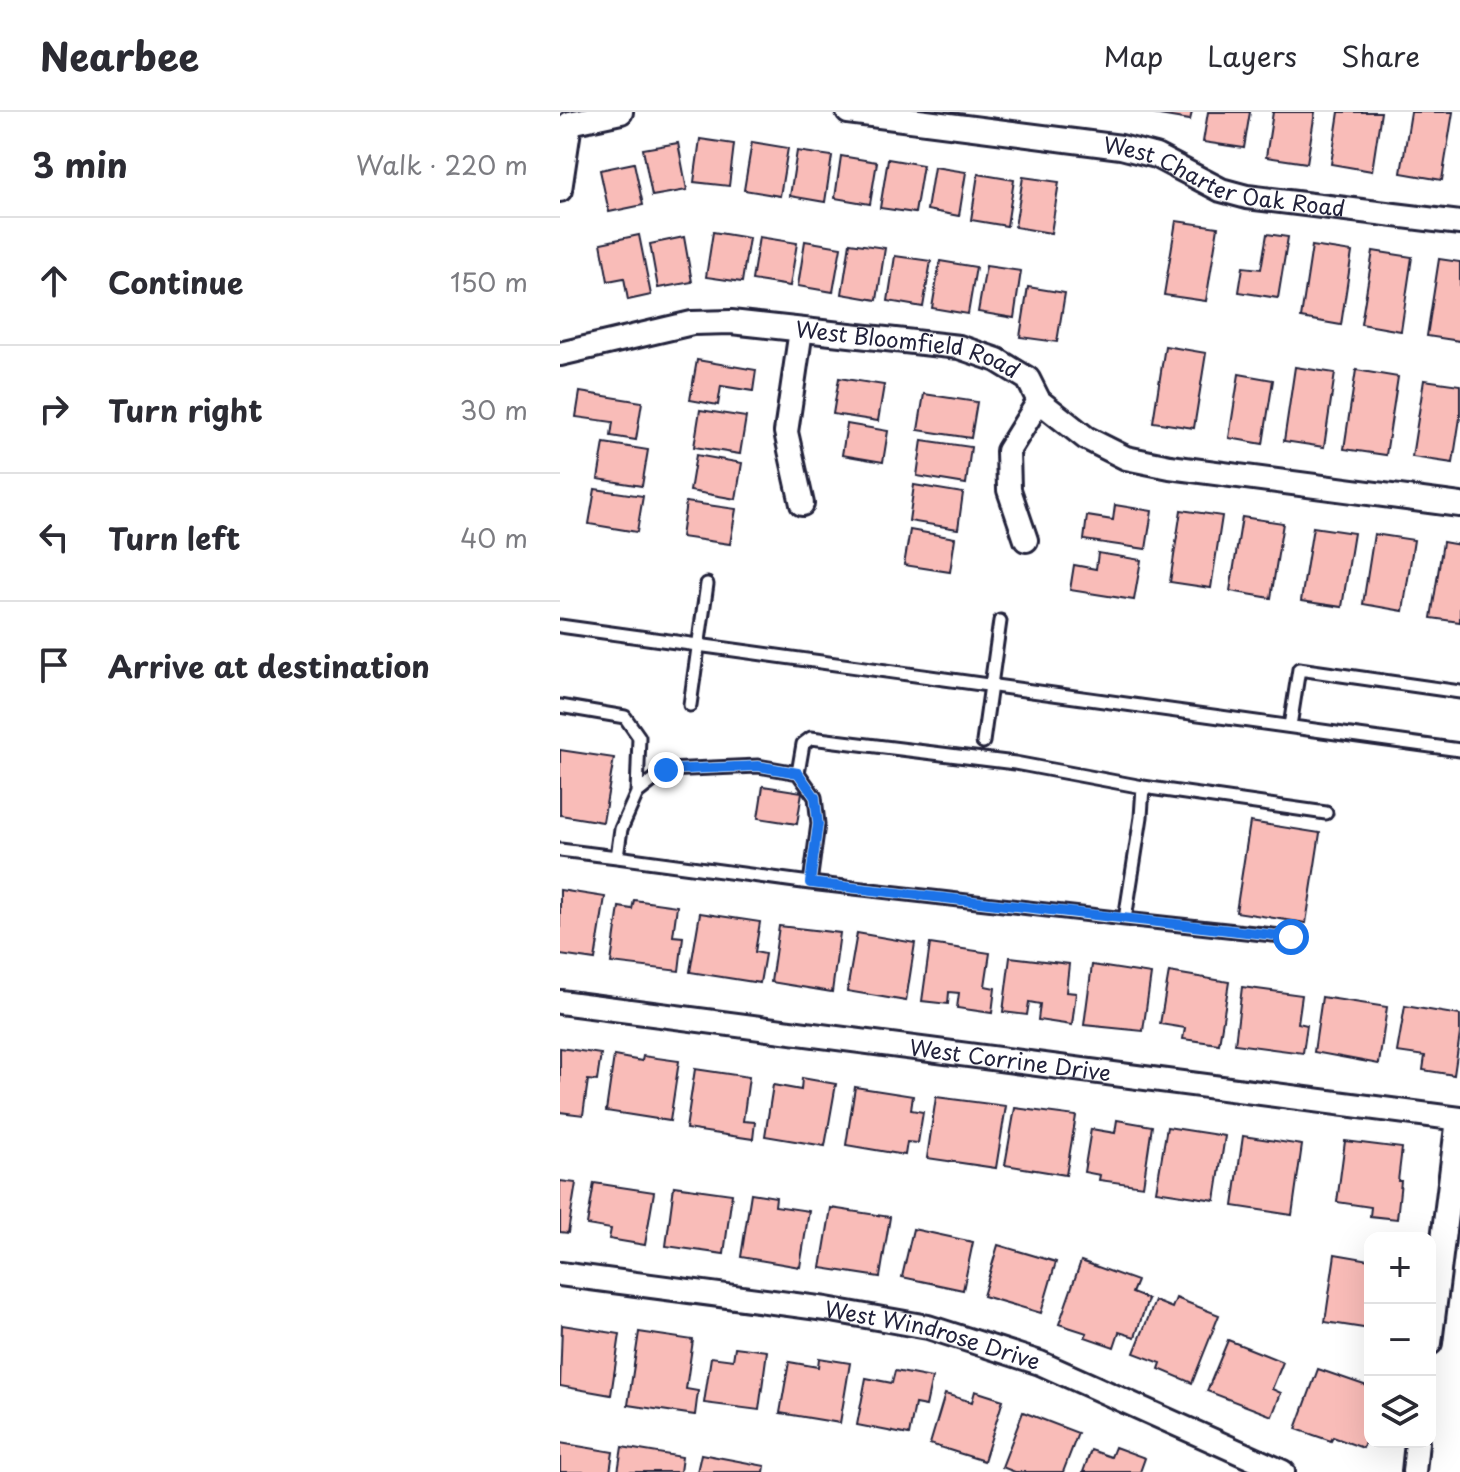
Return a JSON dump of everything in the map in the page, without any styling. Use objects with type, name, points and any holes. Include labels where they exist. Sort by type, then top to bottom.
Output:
[{"type":"street","points":[[560,190],[570,123],[621,112]]},
{"type":"street","name":"West Charter Oak Road","points":[[848,112],[1121,147],[1156,156],[1221,190],[1247,197],[1460,223]]},
{"type":"street","name":"West Bloomfield Road","points":[[560,354],[692,323],[731,322],[959,347],[997,360],[1028,379],[1039,401],[1086,438],[1126,458],[1170,467],[1460,505]]},
{"type":"street","points":[[801,330],[786,432],[802,504]]},
{"type":"street","points":[[1026,540],[1009,490],[1008,451],[1039,401]]},
{"type":"street","name":"West Corrine Drive","points":[[560,1002],[1459,1119]]},
{"type":"street","points":[[1435,1304],[1459,1119]]},
{"type":"street","name":"West Windrose Drive","points":[[560,1274],[826,1309],[928,1327],[1040,1363],[1283,1472]]},
{"type":"street","points":[[1414,1472],[1416,1448]]},
{"type":"lane","points":[[690,705],[707,584]]},
{"type":"lane","points":[[983,742],[1000,621]]},
{"type":"lane","points":[[560,626],[1460,750]]},
{"type":"lane","points":[[1290,726],[1299,669],[1460,692]]},
{"type":"lane","points":[[560,706],[625,717],[639,737],[637,793],[621,829],[617,857]]},
{"type":"lane","points":[[798,773],[803,744],[811,738],[1015,763],[1143,787],[1326,813]]},
{"type":"lane","points":[[637,793],[666,770],[680,768],[758,766],[798,773],[815,797],[818,824],[810,883]]},
{"type":"lane","points":[[1125,919],[1143,787]]},
{"type":"lane","points":[[560,850],[810,883],[1291,937]]},
{"type":"building","points":[[1154,112],[1192,112],[1190,120]]},
{"type":"building","points":[[1208,112],[1250,112],[1244,148],[1203,142]]},
{"type":"building","points":[[1273,112],[1315,112],[1307,163],[1266,157]]},
{"type":"building","points":[[1339,112],[1381,112],[1372,171],[1331,164]]},
{"type":"building","points":[[1411,112],[1453,112],[1442,180],[1401,173]]},
{"type":"building","points":[[700,139],[734,144],[729,186],[694,182]]},
{"type":"building","points":[[752,142],[788,148],[780,196],[744,190]]},
{"type":"building","points":[[678,143],[687,190],[652,196],[643,149]]},
{"type":"building","points":[[797,151],[832,156],[825,202],[790,196]]},
{"type":"building","points":[[841,156],[877,162],[870,204],[835,198]]},
{"type":"building","points":[[888,159],[923,165],[915,213],[880,208]]},
{"type":"building","points":[[634,163],[643,205],[609,212],[600,170]]},
{"type":"building","points":[[934,167],[966,172],[959,216],[927,210]]},
{"type":"building","points":[[978,174],[1014,180],[1007,226],[971,220]]},
{"type":"building","points":[[1023,177],[1059,182],[1051,233],[1015,227]]},
{"type":"building","points":[[1176,221],[1218,227],[1206,301],[1164,295]]},
{"type":"building","points":[[713,232],[749,238],[742,282],[706,277]]},
{"type":"building","points":[[1267,234],[1288,237],[1278,298],[1239,292],[1243,267],[1261,269]]},
{"type":"building","points":[[639,235],[651,295],[628,300],[624,278],[608,281],[601,243]]},
{"type":"building","points":[[684,237],[692,282],[658,288],[650,244]]},
{"type":"building","points":[[759,237],[797,243],[790,286],[752,280]]},
{"type":"building","points":[[805,241],[841,247],[833,292],[798,286]]},
{"type":"building","points":[[850,243],[885,248],[877,300],[842,294]]},
{"type":"building","points":[[1312,246],[1352,252],[1341,325],[1301,318]]},
{"type":"building","points":[[1373,251],[1412,257],[1401,331],[1361,324]]},
{"type":"building","points":[[895,256],[931,261],[923,307],[888,301]]},
{"type":"building","points":[[1439,259],[1460,262],[1460,341],[1427,336]]},
{"type":"building","points":[[940,261],[976,267],[968,314],[932,308]]},
{"type":"building","points":[[986,266],[1021,271],[1014,318],[978,312]]},
{"type":"building","points":[[1028,287],[1065,293],[1057,342],[1020,337]]},
{"type":"building","points":[[1165,346],[1206,353],[1194,428],[1153,422]]},
{"type":"building","points":[[697,360],[756,370],[753,391],[721,386],[718,405],[690,400]]},
{"type":"building","points":[[1295,367],[1335,373],[1324,447],[1284,441]]},
{"type":"building","points":[[1356,370],[1398,377],[1386,455],[1344,449]]},
{"type":"building","points":[[1239,374],[1273,380],[1263,444],[1229,438]]},
{"type":"building","points":[[839,378],[884,385],[878,421],[833,414]]},
{"type":"building","points":[[1424,380],[1460,385],[1460,418],[1453,463],[1412,457]]},
{"type":"building","points":[[580,392],[642,402],[636,440],[611,436],[613,422],[576,417]]},
{"type":"building","points":[[924,394],[977,402],[971,438],[918,430]]},
{"type":"building","points":[[700,410],[746,417],[740,454],[694,447]]},
{"type":"building","points":[[847,424],[888,431],[883,462],[842,455]]},
{"type":"building","points":[[922,440],[971,447],[966,484],[917,476]]},
{"type":"building","points":[[604,443],[648,450],[642,486],[598,479]]},
{"type":"building","points":[[696,455],[742,463],[736,499],[690,491]]},
{"type":"building","points":[[914,485],[963,493],[958,529],[909,521]]},
{"type":"building","points":[[595,489],[643,496],[637,532],[589,524]]},
{"type":"building","points":[[686,502],[736,509],[730,544],[681,537]]},
{"type":"building","points":[[1115,505],[1152,511],[1146,549],[1084,540],[1087,516],[1113,520]]},
{"type":"building","points":[[1181,510],[1222,516],[1211,588],[1170,582]]},
{"type":"building","points":[[1242,517],[1283,523],[1271,598],[1230,591]]},
{"type":"building","points":[[1313,527],[1354,533],[1342,607],[1301,601]]},
{"type":"building","points":[[910,530],[955,538],[950,572],[904,565]]},
{"type":"building","points":[[1374,534],[1414,540],[1403,611],[1363,604]]},
{"type":"building","points":[[1443,542],[1460,545],[1460,622],[1431,618]]},
{"type":"building","points":[[1098,553],[1141,560],[1134,600],[1070,590],[1074,565],[1096,569]]},
{"type":"building","points":[[560,750],[614,758],[603,822],[560,815]]},
{"type":"building","points":[[763,786],[802,792],[797,824],[758,818]]},
{"type":"building","points":[[1250,822],[1320,833],[1306,923],[1236,912]]},
{"type":"building","points":[[560,890],[605,897],[595,960],[560,955]]},
{"type":"building","points":[[634,900],[677,906],[673,936],[683,937],[679,971],[611,963],[619,907],[632,909]]},
{"type":"building","points":[[700,913],[760,922],[755,952],[765,954],[760,983],[690,972]]},
{"type":"building","points":[[779,926],[840,933],[832,992],[771,982]]},
{"type":"building","points":[[857,933],[915,943],[906,1001],[847,991]]},
{"type":"building","points":[[930,944],[990,953],[985,986],[995,988],[992,1013],[957,1008],[959,993],[949,992],[948,1004],[922,1001]]},
{"type":"building","points":[[1010,957],[1069,964],[1066,992],[1076,993],[1072,1025],[1038,1020],[1040,1004],[1029,1002],[1027,1015],[1003,1012]]},
{"type":"building","points":[[1092,965],[1151,974],[1143,1031],[1084,1025]]},
{"type":"building","points":[[1169,972],[1229,982],[1219,1044],[1183,1039],[1185,1028],[1160,1024]]},
{"type":"building","points":[[1242,987],[1302,995],[1298,1023],[1307,1025],[1303,1053],[1235,1044]]},
{"type":"building","points":[[1322,997],[1387,1007],[1379,1064],[1314,1052]]},
{"type":"building","points":[[1405,1006],[1460,1015],[1454,1075],[1423,1070],[1425,1056],[1397,1052]]},
{"type":"building","points":[[560,1048],[601,1054],[597,1081],[588,1080],[583,1115],[560,1112]]},
{"type":"building","points":[[614,1056],[642,1061],[643,1056],[679,1061],[670,1121],[606,1111]]},
{"type":"building","points":[[695,1069],[749,1077],[743,1121],[755,1122],[753,1139],[686,1129]]},
{"type":"building","points":[[802,1078],[836,1084],[825,1146],[765,1136],[773,1085],[801,1090]]},
{"type":"building","points":[[855,1087],[913,1096],[911,1110],[923,1112],[918,1143],[907,1142],[905,1155],[846,1145]]},
{"type":"building","points":[[936,1097],[1006,1106],[996,1168],[927,1158]]},
{"type":"building","points":[[1015,1108],[1076,1116],[1066,1175],[1005,1165]]},
{"type":"building","points":[[1117,1120],[1152,1126],[1143,1186],[1099,1180],[1100,1175],[1084,1172],[1091,1129],[1115,1133]]},
{"type":"building","points":[[1167,1127],[1225,1136],[1215,1200],[1156,1191]]},
{"type":"building","points":[[1243,1136],[1302,1145],[1292,1215],[1233,1206]]},
{"type":"building","points":[[1345,1141],[1402,1148],[1397,1219],[1370,1216],[1371,1207],[1337,1202]]},
{"type":"building","points":[[560,1181],[576,1183],[568,1233],[560,1232]]},
{"type":"building","points":[[594,1183],[654,1192],[645,1245],[609,1239],[611,1229],[587,1225]]},
{"type":"building","points":[[674,1186],[732,1194],[724,1254],[666,1246]]},
{"type":"building","points":[[751,1193],[776,1197],[775,1206],[809,1211],[800,1267],[741,1257]]},
{"type":"building","points":[[831,1208],[890,1217],[880,1277],[821,1268]]},
{"type":"building","points":[[913,1229],[973,1242],[963,1290],[902,1277]]},
{"type":"building","points":[[998,1245],[1056,1262],[1041,1313],[983,1296]]},
{"type":"building","points":[[1335,1254],[1364,1259],[1364,1328],[1325,1322]]},
{"type":"building","points":[[1081,1261],[1137,1281],[1132,1293],[1148,1299],[1135,1337],[1119,1332],[1114,1347],[1085,1337],[1087,1333],[1059,1324]]},
{"type":"building","points":[[1176,1298],[1219,1315],[1192,1383],[1159,1369],[1161,1363],[1134,1353],[1155,1301],[1172,1308]]},
{"type":"building","points":[[562,1325],[620,1334],[611,1395],[560,1386]]},
{"type":"building","points":[[639,1332],[693,1340],[686,1389],[698,1391],[695,1415],[628,1405]]},
{"type":"building","points":[[1228,1340],[1283,1362],[1272,1389],[1281,1393],[1272,1416],[1207,1391]]},
{"type":"building","points":[[735,1347],[767,1351],[759,1410],[704,1403],[711,1357],[733,1360]]},
{"type":"building","points":[[819,1358],[850,1363],[840,1423],[780,1413],[789,1362],[818,1367]]},
{"type":"building","points":[[1318,1369],[1364,1385],[1363,1448],[1296,1429]]},
{"type":"building","points":[[895,1371],[932,1378],[926,1406],[915,1404],[909,1435],[857,1425],[866,1378],[892,1383]]},
{"type":"building","points":[[975,1391],[1003,1400],[984,1461],[930,1444],[945,1394],[972,1402]]},
{"type":"building","points":[[1023,1412],[1078,1433],[1063,1472],[1015,1472],[1002,1467]]},
{"type":"building","points":[[560,1443],[613,1452],[610,1472],[560,1472]]},
{"type":"building","points":[[622,1447],[682,1457],[680,1472],[618,1472]]},
{"type":"building","points":[[1115,1447],[1145,1458],[1140,1472],[1083,1472],[1091,1450],[1111,1457]]},
{"type":"building","points":[[701,1454],[765,1466],[764,1472],[697,1472]]},
{"type":"route","points":[[666,770],[758,766],[798,773],[815,797],[818,824],[810,883],[1291,937]]}]
